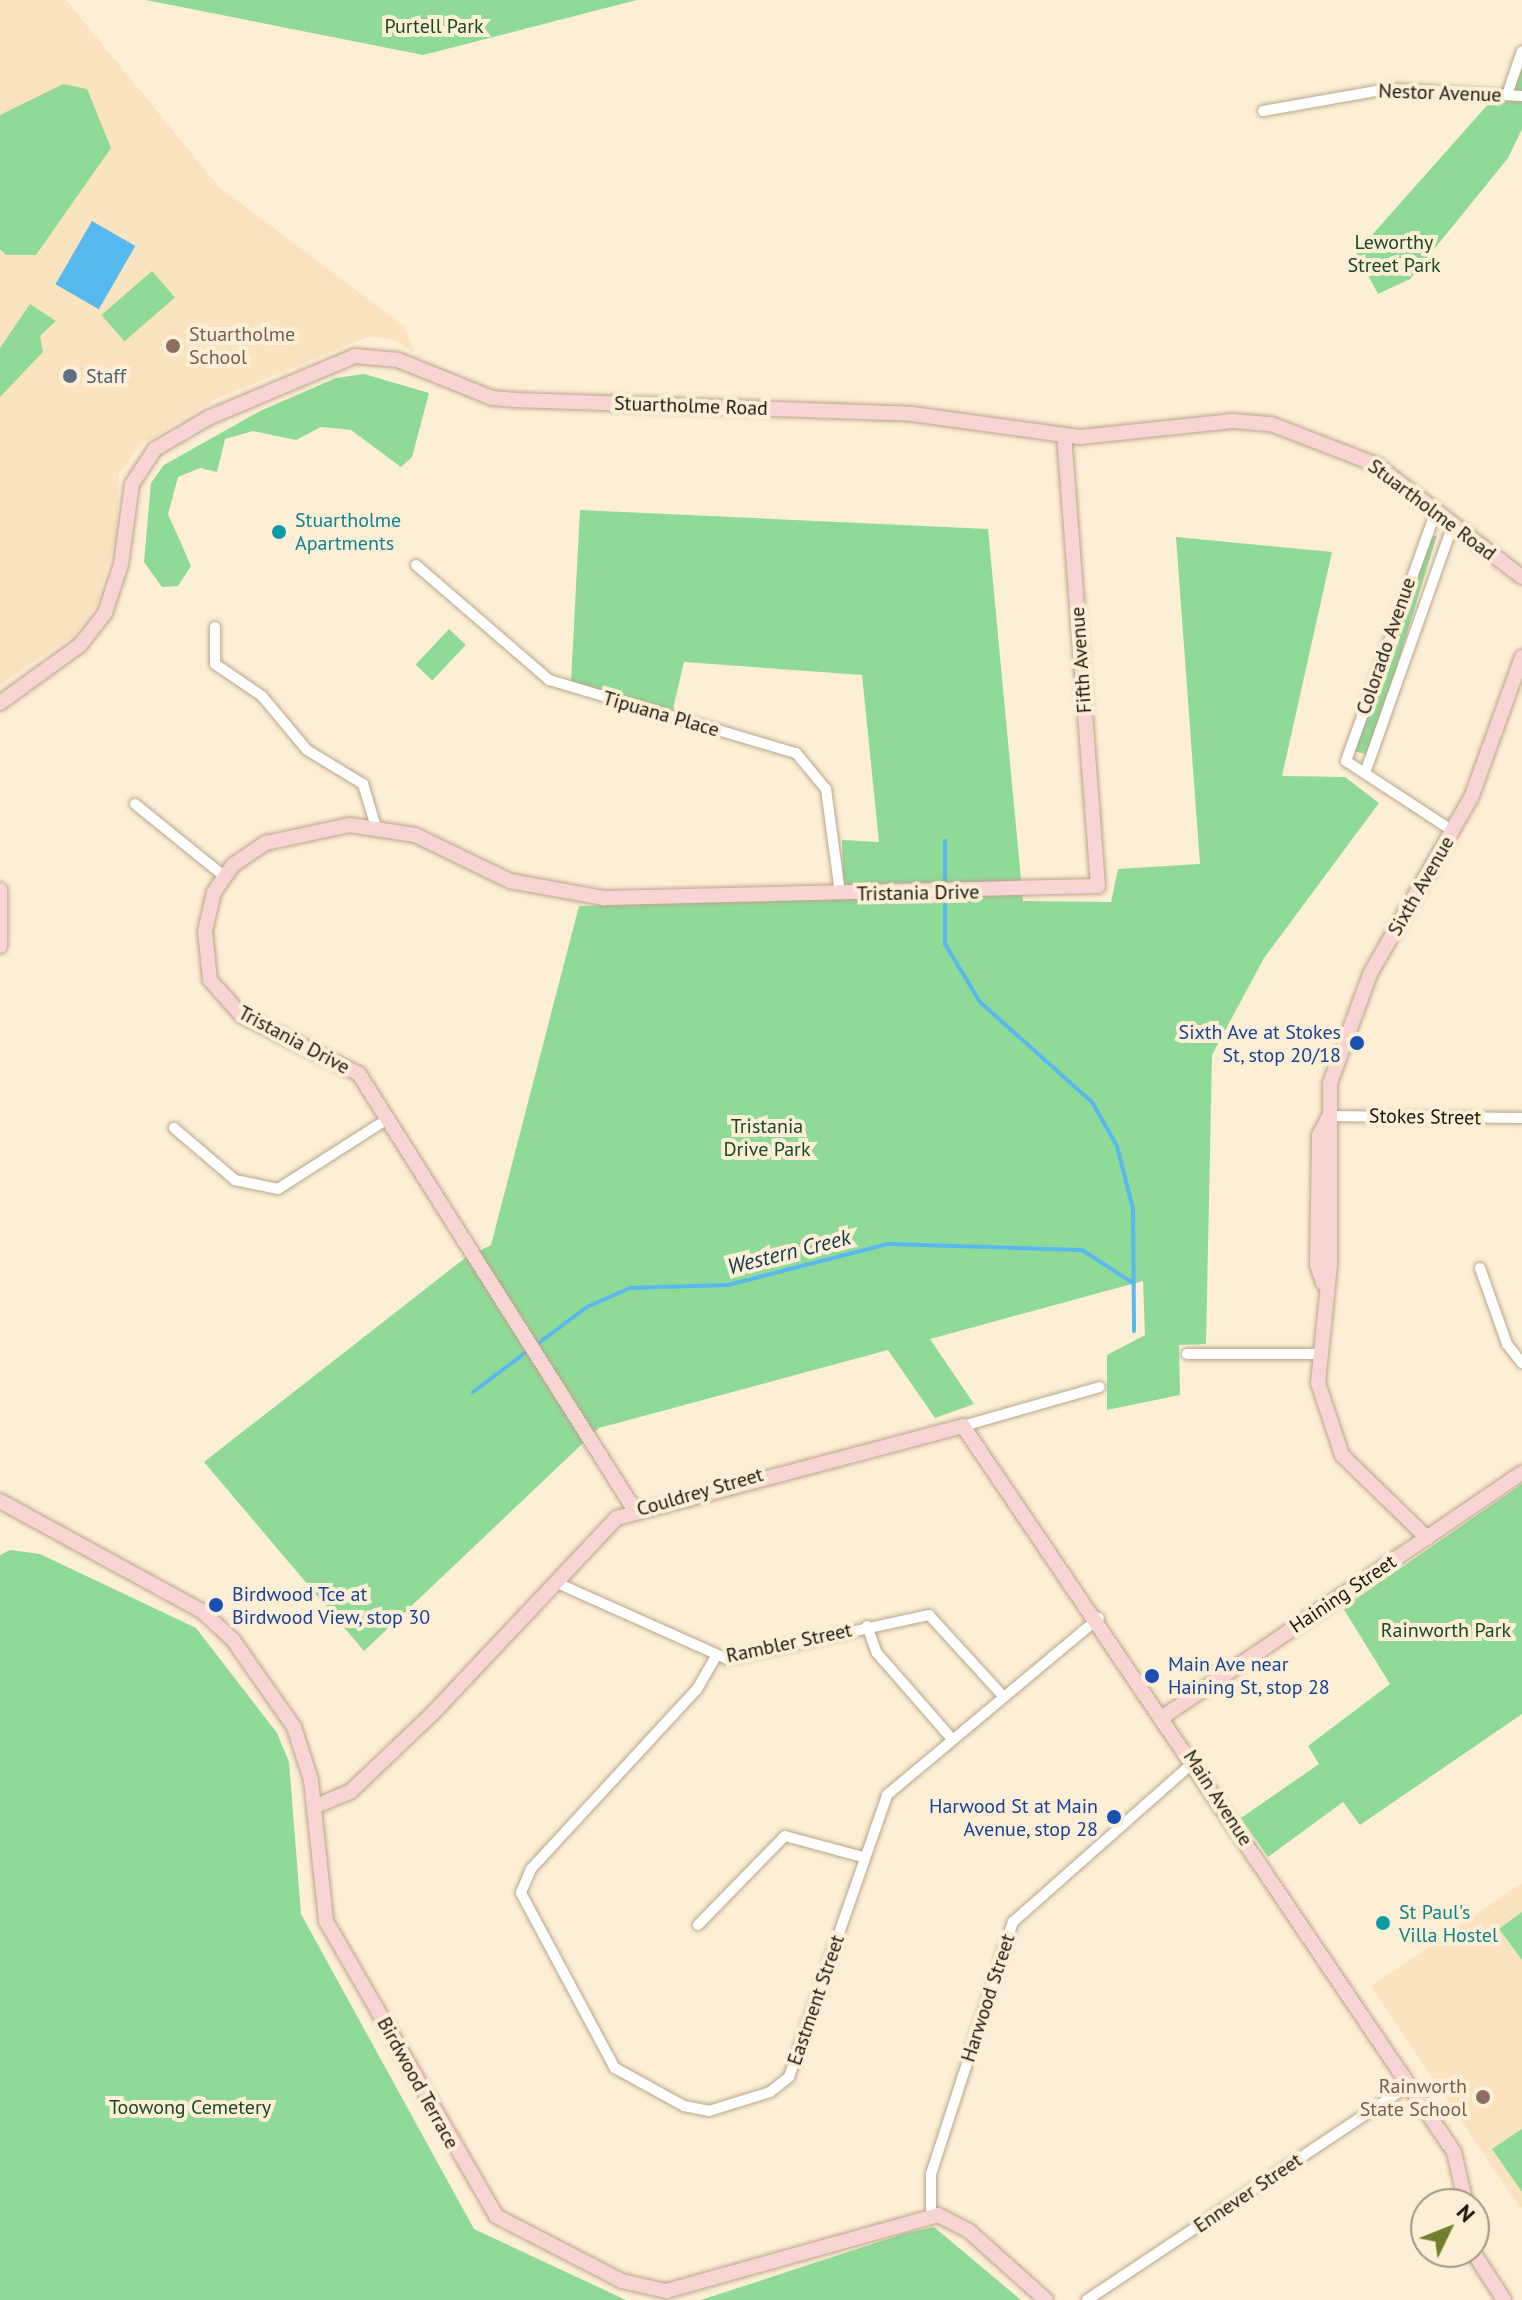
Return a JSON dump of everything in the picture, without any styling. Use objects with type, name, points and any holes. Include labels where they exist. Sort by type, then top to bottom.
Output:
[{"type":"street","points":[[1507,95],[1522,51]]},
{"type":"street","name":"Nestor Avenue","points":[[1263,111],[1388,89],[1522,96]]},
{"type":"street","name":"Stuartholme Road","points":[[0,703],[80,645],[105,613],[121,564],[132,484],[155,449],[335,359],[398,360],[492,398],[912,414],[1064,435],[1233,421],[1271,424],[1377,465],[1522,577]]},
{"type":"street","name":"Fifth Avenue","points":[[1064,435],[1098,886]]},
{"type":"street","name":"Colorado Avenue","points":[[1436,511],[1346,761],[1453,831]]},
{"type":"street","name":"Colorado Avenue","points":[[1365,773],[1453,524]]},
{"type":"street","name":"Tipuana Place","points":[[416,565],[549,680],[796,753],[826,789],[840,893]]},
{"type":"street","points":[[215,627],[215,664],[262,696],[307,750],[363,784],[376,827]]},
{"type":"street","name":"Sixth Avenue","points":[[1427,1538],[1342,1455],[1321,1397],[1317,1354],[1324,1284],[1330,1264],[1329,1116],[1332,1075],[1361,994],[1453,831],[1522,657]]},
{"type":"street","points":[[135,804],[224,876]]},
{"type":"street","name":"Tristania Drive","points":[[634,1509],[555,1390],[511,1313],[359,1074],[242,1016],[210,980],[207,909],[224,876],[245,856],[291,835],[376,827],[440,845],[510,881],[604,898],[1098,886]]},
{"type":"street","points":[[0,890],[0,946]]},
{"type":"street","name":"Stokes Street","points":[[1329,1116],[1522,1118]]},
{"type":"street","points":[[174,1128],[235,1180],[278,1189],[389,1118]]},
{"type":"street","points":[[1480,1268],[1507,1344],[1522,1363]]},
{"type":"street","points":[[1187,1354],[1317,1354]]},
{"type":"street","name":"Couldrey Street","points":[[314,1807],[350,1792],[608,1525],[634,1509],[963,1426],[1100,1387]]},
{"type":"street","name":"Main Avenue","points":[[963,1426],[1099,1618],[1409,2085],[1464,2176],[1465,2188]]},
{"type":"street","name":"Haining Street","points":[[1164,1716],[1522,1473]]},
{"type":"street","name":"Birdwood Terrace","points":[[0,1501],[219,1624],[294,1727],[314,1807],[326,1921],[479,2193],[512,2228],[622,2281],[666,2291],[931,2214]]},
{"type":"street","name":"Rambler Street","points":[[555,1582],[715,1658],[929,1615],[1002,1695]]},
{"type":"street","name":"Eastment Street","points":[[715,1658],[697,1689],[524,1880],[524,1905],[615,2068],[695,2110],[780,2087],[798,2061],[863,1857],[887,1795],[1002,1695],[1099,1618]]},
{"type":"street","points":[[867,1626],[877,1653],[952,1739]]},
{"type":"street","name":"Harwood Street","points":[[931,2214],[931,2174],[1013,1922],[1194,1762]]},
{"type":"street","points":[[698,1925],[785,1836],[863,1857]]},
{"type":"street","name":"Ennever Street","points":[[1087,2300],[1409,2085]]},
{"type":"street","points":[[931,2214],[969,2231],[1046,2300]]},
{"type":"street","points":[[1483,2268],[1504,2300]]},
{"type":"shaded area","name":"Stuartholme School","points":[[0,0],[66,0],[219,187],[405,327],[415,353],[392,339],[368,337],[216,399],[142,444],[119,473],[116,536],[97,604],[74,635],[0,685]]},
{"type":"shaded area","name":"Rainworth State School","points":[[1522,1883],[1522,2207],[1520,2208],[1371,1986]]},
{"type":"green space","name":"Purtell Park","points":[[146,0],[637,0],[423,55]]},
{"type":"green space","name":"Leworthy Street Park","points":[[1522,66],[1522,129],[1508,158],[1410,279],[1378,294],[1356,253]]},
{"type":"green space","points":[[63,84],[87,89],[111,148],[36,255],[6,255],[0,249],[0,115]]},
{"type":"green space","points":[[152,271],[175,297],[124,341],[101,315]]},
{"type":"green space","points":[[30,304],[56,321],[40,336],[43,352],[0,397],[0,348]]},
{"type":"green space","points":[[364,374],[429,393],[412,457],[401,467],[351,430],[321,427],[296,440],[253,431],[225,439],[217,472],[200,468],[178,477],[168,514],[191,566],[178,586],[162,587],[144,562],[151,483],[164,465],[260,411],[336,378]]},
{"type":"green space","name":"Tristania Drive Park","points":[[580,510],[988,529],[1023,901],[1111,902],[1118,869],[1200,864],[1176,537],[1332,552],[1282,776],[1345,777],[1379,803],[1264,958],[1212,1055],[1206,1344],[1179,1345],[1180,1395],[1107,1410],[1107,1355],[1145,1335],[1143,1281],[930,1339],[974,1404],[935,1418],[888,1350],[599,1428],[364,1651],[204,1462],[465,1258],[491,1245],[579,906],[844,899],[842,840],[879,842],[862,675],[684,662],[672,713],[571,682]]},
{"type":"green space","points":[[1437,535],[1370,755],[1349,750],[1431,538]]},
{"type":"green space","points":[[449,629],[466,645],[432,681],[416,665]]},
{"type":"green space","name":"Rainworth Park","points":[[1522,1484],[1522,1714],[1360,1825],[1343,1802],[1268,1857],[1241,1818],[1319,1764],[1308,1746],[1390,1684],[1343,1608]]},
{"type":"green space","name":"Toowong Cemetery","points":[[10,1550],[40,1554],[196,1628],[277,1733],[289,1762],[301,1914],[474,2229],[626,2300],[0,2300],[0,1555]]},
{"type":"green space","points":[[1522,1912],[1522,1960],[1499,1929]]},
{"type":"green space","points":[[1522,2129],[1522,2192],[1492,2149]]},
{"type":"green space","points":[[934,2227],[1021,2300],[701,2300],[906,2233]]},
{"type":"water","points":[[92,221],[135,246],[99,309],[56,284]]},
{"type":"waterway","name":"Western Creek","points":[[945,841],[945,880]]},
{"type":"waterway","name":"Western Creek","points":[[945,905],[945,944],[980,1002],[1092,1102],[1117,1146],[1133,1209],[1134,1331]]},
{"type":"waterway","name":"Western Creek","points":[[536,1345],[587,1307],[630,1288],[728,1285],[888,1244],[1082,1250],[1133,1283]]},
{"type":"waterway","name":"Western Creek","points":[[473,1392],[529,1350]]},
{"type":"place","name":"Stuartholme School","points":[[173,346]]},
{"type":"place","name":"Staff","points":[[70,376]]},
{"type":"place","name":"Stuartholme Apartments","points":[[279,532]]},
{"type":"place","name":"Sixth Ave at Stokes St, stop 20/18","points":[[1357,1043]]},
{"type":"place","name":"Birdwood Tce at Birdwood View, stop 30","points":[[216,1605]]},
{"type":"place","name":"Main Ave near Haining St, stop 28","points":[[1152,1676]]},
{"type":"place","name":"Harwood St at Main Avenue, stop 28","points":[[1114,1817]]},
{"type":"place","name":"St Paul's Villa Hostel","points":[[1383,1923]]},
{"type":"place","name":"Rainworth State School","points":[[1483,2097]]}]
